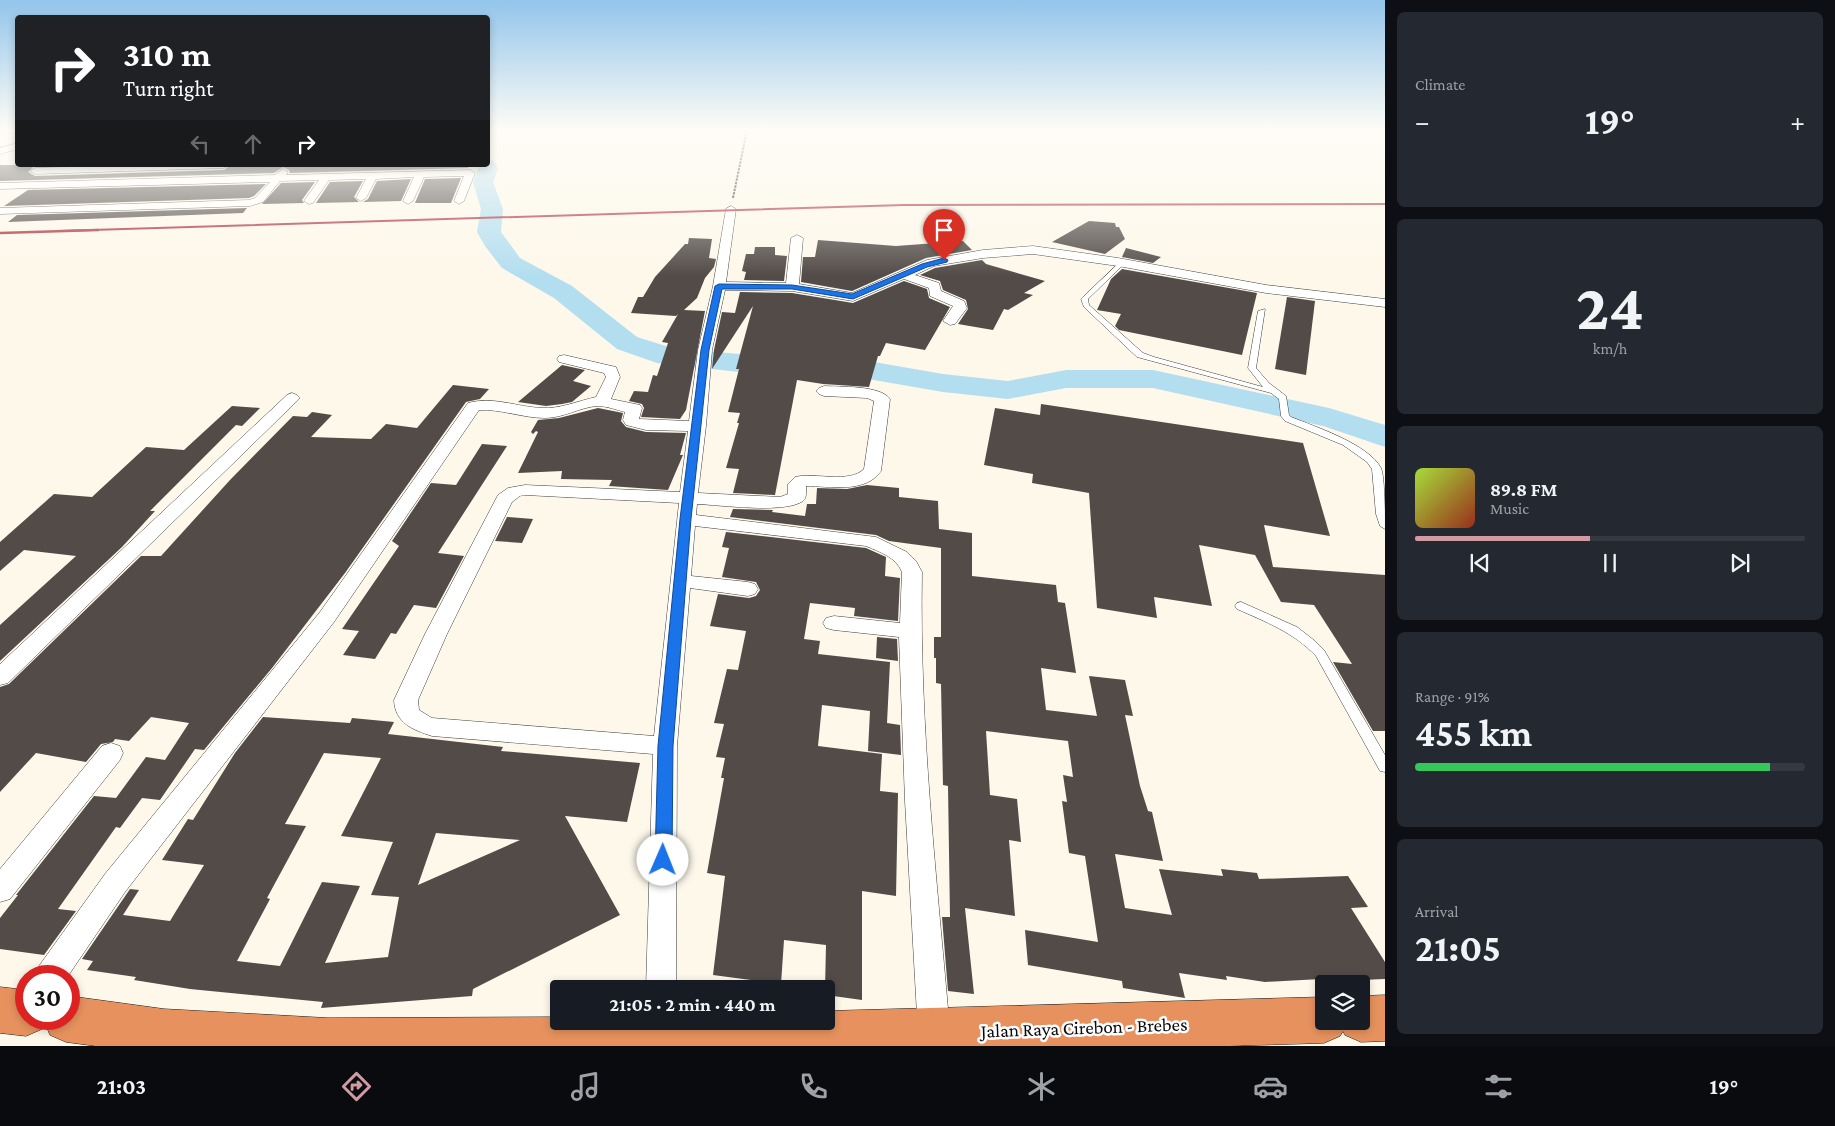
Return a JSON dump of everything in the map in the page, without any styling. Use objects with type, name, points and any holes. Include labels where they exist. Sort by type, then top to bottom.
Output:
[{"type":"highway","points":[[1370,1019],[1385,1018]]},
{"type":"highway","name":"Jalan Raya Cirebon - Brebes","points":[[80,1020],[207,1040],[528,1044],[652,1030]]},
{"type":"highway","name":"Jalan Raya Cirebon - Brebes","points":[[688,1030],[936,1039],[1315,1020]]},
{"type":"street","points":[[8,194],[26,179]]},
{"type":"street","points":[[8,194],[32,186],[258,179]]},
{"type":"street","points":[[0,211],[255,202],[277,179]]},
{"type":"street","points":[[309,201],[325,179]]},
{"type":"street","points":[[361,198],[371,179]]},
{"type":"street","points":[[408,201],[419,179]]},
{"type":"street","points":[[459,201],[468,179]]},
{"type":"street","points":[[202,205],[230,180]]},
{"type":"street","points":[[150,207],[180,181]]},
{"type":"street","points":[[97,208],[132,183]]},
{"type":"street","points":[[44,210],[81,185]]},
{"type":"street","points":[[661,980],[665,746],[687,509],[698,426],[704,360],[719,286],[730,210]]},
{"type":"street","points":[[792,287],[797,238]]},
{"type":"street","points":[[719,286],[792,287],[853,297],[931,263],[957,258],[1034,250],[1120,262],[1266,289],[1385,303]]},
{"type":"street","points":[[903,275],[935,286],[935,293],[959,304],[960,308],[950,321]]},
{"type":"street","points":[[564,359],[602,366],[613,372],[613,377],[602,401]]},
{"type":"street","points":[[687,509],[782,503],[797,497],[797,484],[801,481],[844,481],[868,476],[872,471],[882,399],[870,394],[824,390]]},
{"type":"street","points":[[1,675],[292,398]]},
{"type":"street","points":[[58,965],[115,883],[327,618],[474,406],[557,413],[575,406],[602,401],[611,405],[636,409],[631,420],[636,423],[698,426]]},
{"type":"street","points":[[665,746],[432,727],[409,716],[406,707],[408,695],[436,634],[504,499],[509,494],[525,490],[687,509],[859,539],[884,546],[901,556],[910,566],[912,572],[910,631],[918,801],[936,1039]]},
{"type":"street","points":[[681,581],[748,589]]},
{"type":"street","points":[[834,623],[910,631]]},
{"type":"street","points":[[0,890],[110,753]]},
{"type":"lane","points":[[1120,262],[1084,299],[1086,306],[1146,358],[1270,391],[1283,398],[1285,416],[1290,420],[1346,443],[1370,460],[1377,469],[1380,514],[1385,526]]},
{"type":"lane","points":[[1262,311],[1251,365],[1254,372],[1266,383],[1270,391]]},
{"type":"lane","points":[[1241,606],[1286,625],[1300,634],[1320,653],[1385,767]]},
{"type":"path","points":[[730,210],[737,179]]},
{"type":"building","points":[[0,179],[75,179],[0,181]]},
{"type":"building","points":[[411,179],[401,201],[363,202],[368,199],[377,181]]},
{"type":"building","points":[[425,179],[461,179],[451,203],[415,203]]},
{"type":"building","points":[[363,181],[354,197],[359,202],[316,203],[330,182]]},
{"type":"building","points":[[315,182],[302,200],[304,203],[262,204],[281,183]]},
{"type":"building","points":[[266,184],[254,196],[249,198],[4,206],[28,190]]},
{"type":"building","points":[[247,208],[243,213],[8,222],[17,215]]},
{"type":"building","points":[[1089,221],[1115,223],[1125,239],[1105,254],[1052,242]]},
{"type":"building","points":[[689,238],[712,239],[709,258],[716,259],[714,267],[705,278],[697,298],[684,310],[705,311],[686,410],[680,419],[641,417],[644,408],[642,404],[629,401],[634,391],[648,392],[653,375],[657,376],[668,343],[662,342],[678,314],[676,316],[631,313],[638,297],[643,297],[655,277],[685,244],[688,244]]},
{"type":"building","points":[[818,240],[896,246],[963,241],[972,250],[926,258],[852,291],[801,282],[803,257],[815,257]]},
{"type":"building","points":[[755,247],[775,247],[775,255],[787,256],[784,281],[744,280],[746,272],[742,271],[746,254],[754,254]]},
{"type":"building","points":[[1126,248],[1161,257],[1153,263],[1122,257]]},
{"type":"building","points":[[982,260],[986,264],[1045,281],[1024,293],[1033,295],[1008,310],[1004,309],[993,330],[958,324],[968,309],[966,300],[943,290],[940,281],[920,275],[935,268]]},
{"type":"building","points":[[1122,269],[1257,293],[1242,355],[1119,330],[1115,326],[1121,314],[1097,310],[1111,279]]},
{"type":"building","points":[[904,281],[927,289],[929,298],[950,307],[925,350],[886,343],[880,356],[878,356],[869,387],[797,380],[775,495],[733,493],[739,469],[726,468],[740,413],[728,412],[739,369],[736,369],[753,306],[712,369],[722,312],[735,313],[740,292],[792,293],[853,303]]},
{"type":"building","points":[[1287,297],[1315,301],[1306,375],[1275,369]]},
{"type":"building","points":[[562,365],[585,370],[573,381],[591,386],[572,402],[546,406],[518,402]]},
{"type":"building","points":[[453,385],[489,389],[480,399],[466,402],[345,573],[272,668],[204,750],[195,749],[160,800],[142,798],[120,828],[116,827],[58,909],[76,911],[44,955],[0,949],[0,918],[94,796],[116,798],[146,757],[165,760],[189,723],[151,717],[129,741],[115,739],[113,742],[101,744],[86,762],[36,753],[0,792],[0,687],[9,684],[141,556],[161,556],[230,480],[293,416],[307,417],[312,412],[332,415],[311,437],[371,439],[386,424],[417,428]]},
{"type":"building","points":[[1041,404],[1303,443],[1330,536],[1264,525],[1273,567],[1385,575],[1385,731],[1373,731],[1333,662],[1352,664],[1314,605],[1281,602],[1255,555],[1199,545],[1212,606],[1154,597],[1157,618],[1097,608],[1089,493],[1032,483],[1033,474],[984,465],[995,408],[1040,415]]},
{"type":"building","points":[[232,406],[260,408],[242,426],[236,425],[150,511],[155,511],[122,547],[0,661],[0,625],[76,556],[24,550],[0,571],[0,542],[54,494],[92,497],[146,447],[184,450]]},
{"type":"building","points":[[598,408],[623,413],[621,421],[626,427],[646,432],[686,433],[680,455],[683,455],[668,490],[609,486],[612,480],[561,479],[562,471],[518,473],[538,432],[536,431],[533,434],[531,432],[538,420],[559,418]]},
{"type":"building","points":[[482,444],[507,446],[438,553],[464,556],[436,608],[414,605],[396,634],[391,633],[375,659],[343,655],[359,631],[342,629],[399,546],[392,541],[431,483],[456,485]]},
{"type":"building","points":[[867,485],[899,488],[899,497],[938,501],[939,529],[972,533],[972,576],[1056,585],[1058,602],[1065,603],[1076,673],[1041,668],[1046,710],[1097,716],[1089,676],[1125,680],[1133,716],[1125,715],[1140,786],[1148,811],[1152,812],[1163,861],[1115,854],[1125,908],[1172,915],[1159,869],[1223,876],[1221,869],[1257,873],[1259,879],[1348,876],[1368,907],[1351,908],[1385,962],[1385,979],[1370,980],[1370,975],[1315,975],[1315,979],[1265,982],[1226,976],[1227,980],[1179,973],[1185,998],[1123,988],[1122,981],[1028,965],[1025,930],[1098,942],[1085,856],[1069,853],[1062,801],[1067,802],[1063,775],[1073,777],[1068,741],[986,731],[990,795],[1017,799],[1021,842],[1009,840],[1015,916],[965,908],[974,994],[948,991],[942,917],[950,917],[948,786],[943,785],[941,684],[936,683],[936,658],[934,658],[934,637],[941,637],[941,548],[889,541],[876,535],[730,517],[733,509],[773,510],[772,512],[805,516],[807,504],[816,504],[817,488],[847,489]]},
{"type":"building","points":[[507,517],[533,519],[522,543],[495,541]]},
{"type":"building","points":[[726,532],[866,548],[886,557],[885,576],[900,578],[898,621],[854,616],[855,608],[810,603],[804,639],[820,641],[818,654],[890,662],[887,723],[900,725],[901,755],[868,751],[870,711],[822,705],[818,746],[882,754],[880,791],[898,793],[896,896],[862,891],[862,1000],[835,996],[835,980],[825,980],[826,945],[784,940],[781,980],[751,980],[713,975],[725,876],[707,873],[724,778],[721,778],[725,758],[716,757],[724,724],[714,723],[727,669],[738,670],[746,631],[710,626],[718,594],[749,598],[756,596],[760,590],[756,582],[722,577],[729,548],[722,547]]},
{"type":"building","points":[[877,637],[897,639],[898,661],[876,658]]},
{"type":"building","points":[[263,717],[350,723],[352,718],[394,722],[388,734],[503,747],[501,751],[640,763],[627,822],[565,816],[620,915],[473,989],[472,996],[321,1008],[323,1002],[190,989],[134,980],[136,977],[87,970],[93,961],[82,959],[130,889],[139,890],[123,915],[170,921],[204,865],[162,860],[188,819],[193,820],[235,753]],"holes":[[[324,753],[381,758],[341,836],[393,842],[371,895],[399,897],[388,957],[325,963],[360,886],[322,882],[280,966],[237,961],[270,899],[267,898],[306,826],[285,824]],[[436,833],[520,840],[418,885]]]},
{"type":"waterway","points":[[484,179],[483,182],[492,209],[489,232],[497,246],[511,263],[563,292],[627,343],[668,357],[739,363],[799,358],[943,383],[1008,390],[1066,379],[1153,379],[1329,418],[1362,427],[1385,437]]},
{"type":"railway","points":[[58,231],[904,205],[1385,204]]},
{"type":"railway","points":[[0,233],[98,230]]},
{"type":"route","points":[[663,860],[665,746],[686,519],[698,426],[705,350],[719,286],[792,287],[853,297],[925,265],[944,260]]}]
